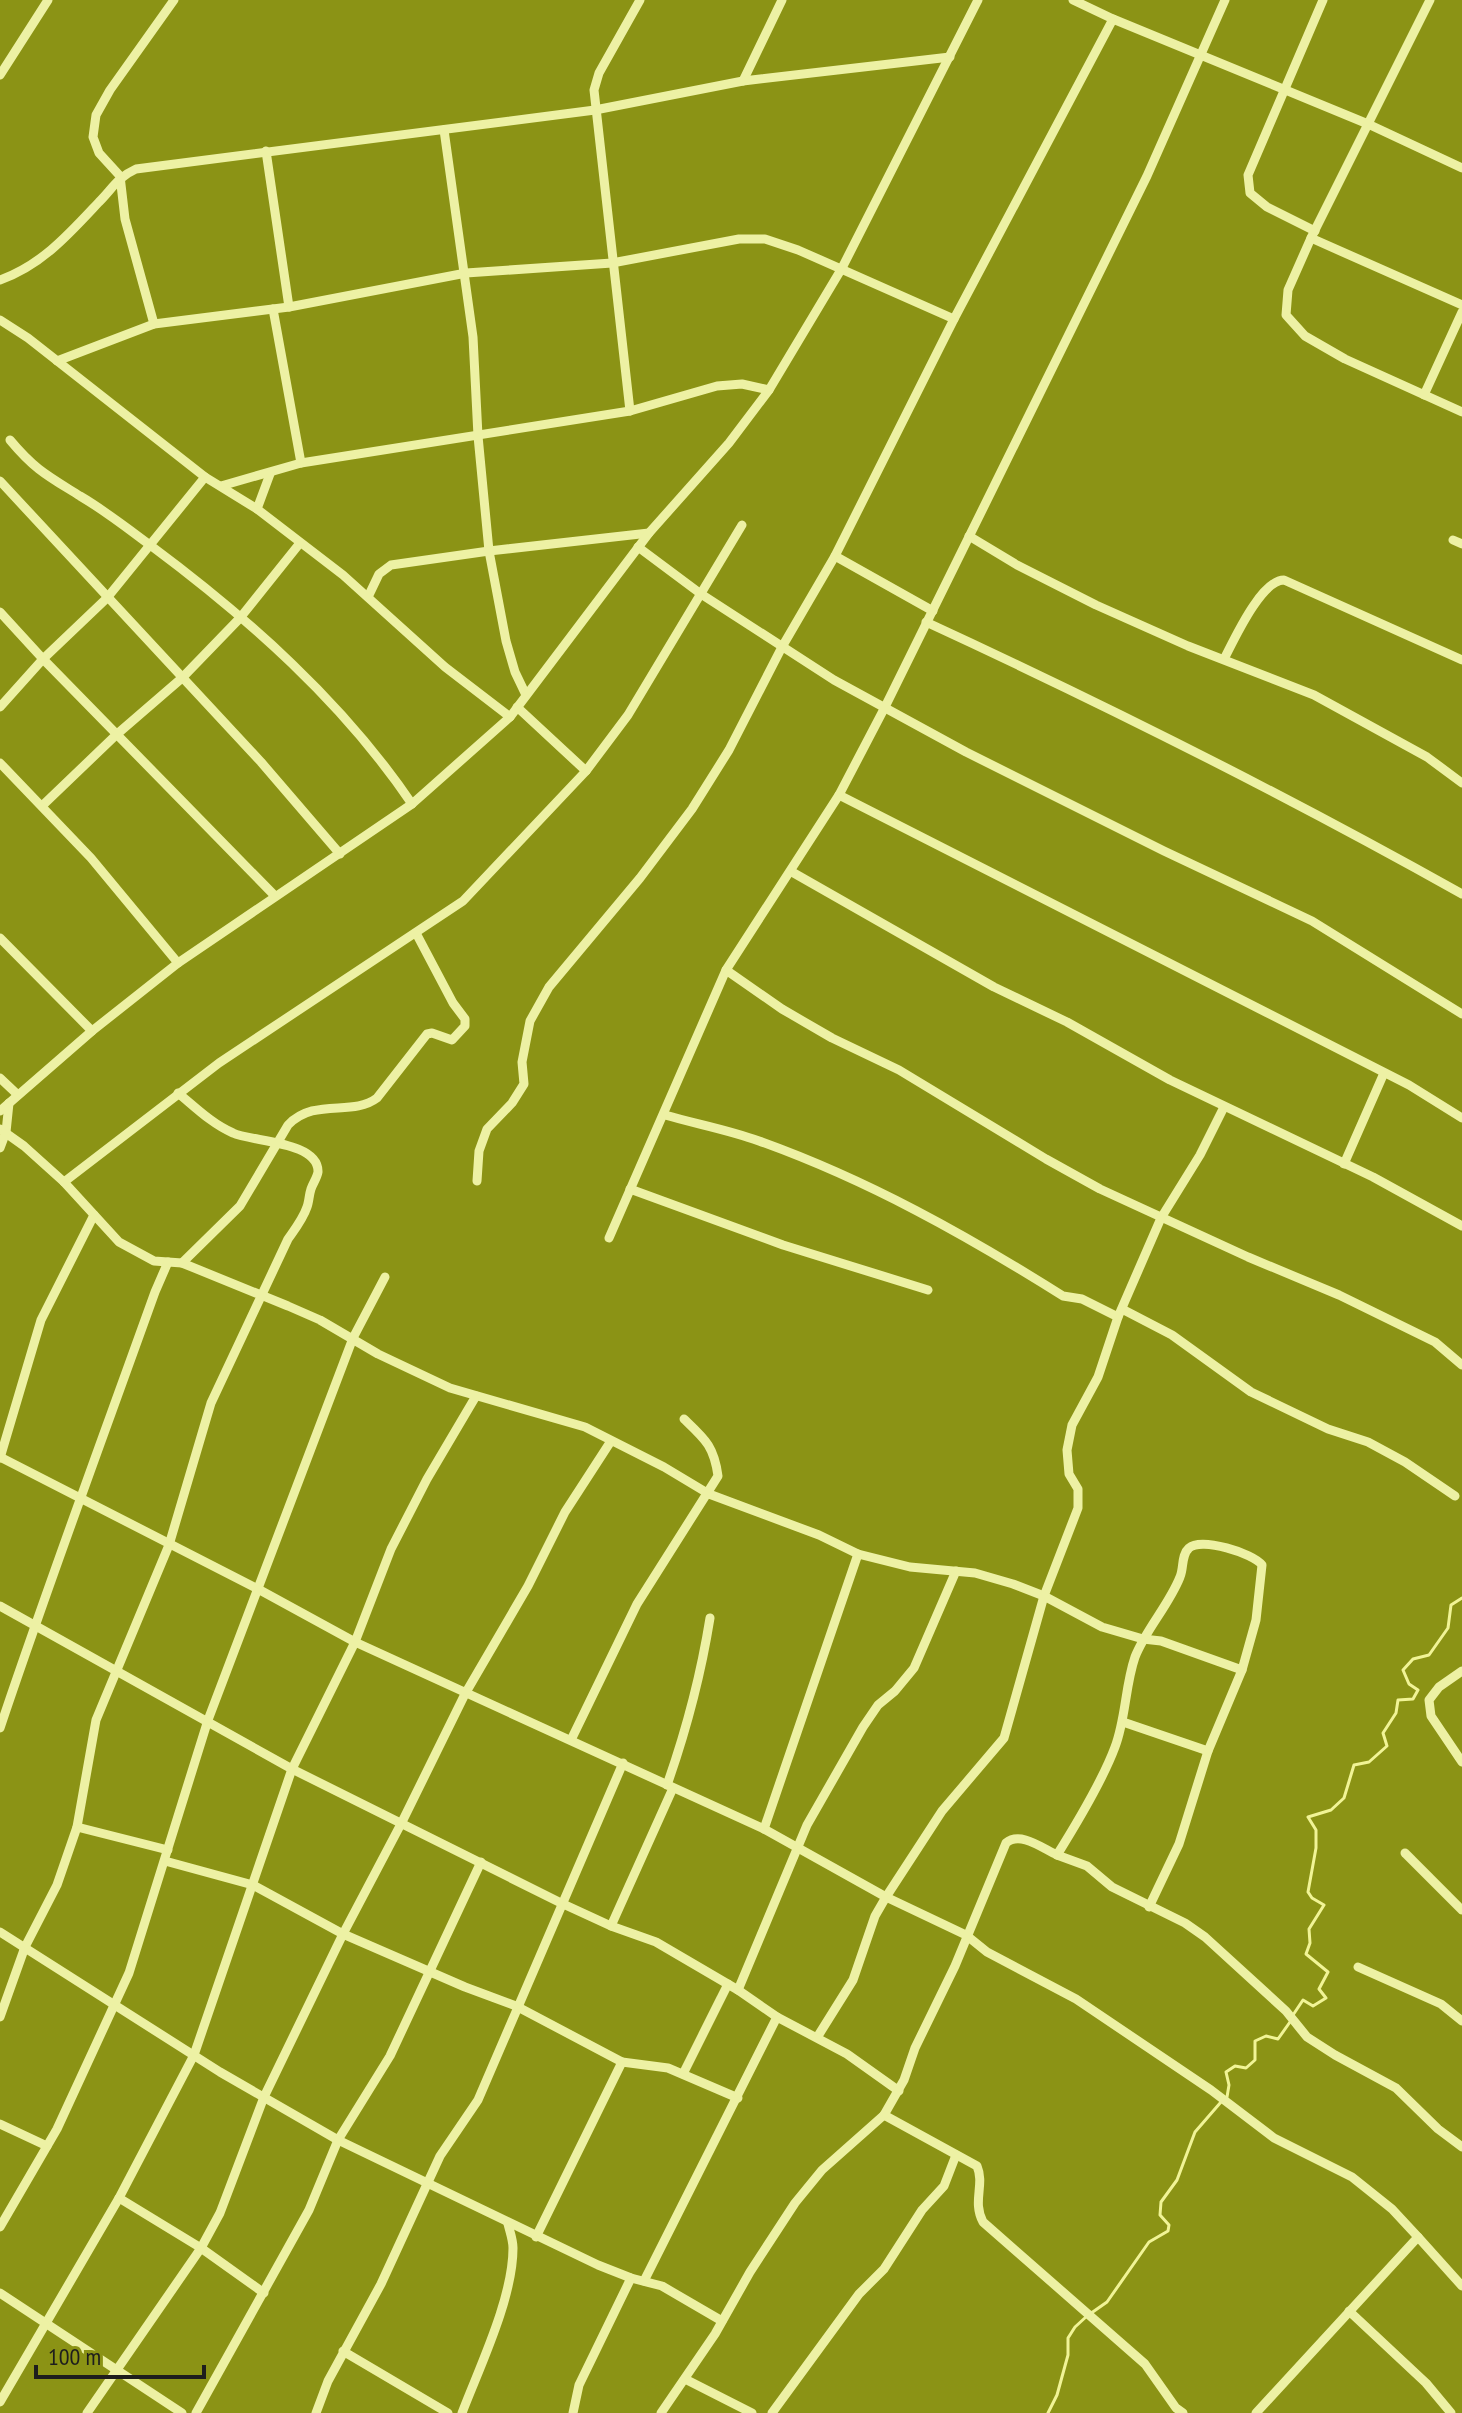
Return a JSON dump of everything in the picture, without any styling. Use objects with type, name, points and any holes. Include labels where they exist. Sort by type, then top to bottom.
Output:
[{"type":"street","points":[[0,75],[48,0]]},
{"type":"street","points":[[154,324],[125,219],[120,176],[99,153],[93,137],[96,115],[110,90],[174,0]]},
{"type":"street","points":[[630,411],[594,90],[599,73],[640,0]]},
{"type":"street","points":[[743,81],[782,0]]},
{"type":"street","points":[[0,1111],[92,1031],[178,963],[412,804],[510,717],[649,533],[729,443],[769,390],[842,268],[978,0]]},
{"type":"street","points":[[1073,0],[1368,124],[1462,168]]},
{"type":"street","points":[[609,1238],[726,970],[839,795],[885,707],[1147,176],[1225,0]]},
{"type":"street","points":[[1323,0],[1248,175],[1250,193],[1313,235],[1462,305]]},
{"type":"street","points":[[1430,0],[1313,235],[1288,290],[1286,315],[1305,336],[1345,359],[1462,412]]},
{"type":"street","points":[[477,1181],[479,1151],[487,1129],[512,1103],[524,1084],[522,1062],[530,1021],[549,987],[640,878],[692,809],[729,750],[782,647],[835,556],[954,319],[1113,19]]},
{"type":"street","points":[[0,280],[31,266],[60,244],[120,176],[136,169],[595,110],[743,81],[950,57]]},
{"type":"street","points":[[444,130],[466,273],[489,551],[506,641],[526,695]]},
{"type":"street","points":[[266,151],[289,307]]},
{"type":"street","points":[[57,361],[154,324],[289,307],[466,273],[612,263],[739,239],[765,239],[842,268],[954,319]]},
{"type":"street","points":[[273,309],[301,463]]},
{"type":"street","points":[[1424,395],[1462,312]]},
{"type":"street","points":[[0,320],[205,477],[257,509],[368,597],[445,667],[510,717]]},
{"type":"street","points":[[221,486],[301,463],[630,411],[717,386],[742,384],[769,390]]},
{"type":"street","points":[[10,440],[29,463],[82,496],[151,546],[240,618],[313,683],[356,729],[412,804]]},
{"type":"street","points":[[257,509],[270,474]]},
{"type":"street","points":[[0,707],[43,659],[107,598],[205,477]]},
{"type":"street","points":[[0,481],[261,762],[340,854]]},
{"type":"street","points":[[64,1182],[178,1093],[463,901],[586,771],[628,715],[742,525]]},
{"type":"street","points":[[368,597],[379,574],[391,565],[649,533]]},
{"type":"street","points":[[969,536],[1017,565],[1096,605],[1188,646],[1314,695],[1427,757],[1462,783]]},
{"type":"street","points":[[43,805],[116,735],[182,678],[240,618],[300,543]]},
{"type":"street","points":[[638,547],[701,594],[834,680],[966,752],[1312,921],[1462,1014]]},
{"type":"street","points":[[835,556],[933,611]]},
{"type":"street","points":[[1224,659],[1246,616],[1270,584],[1284,580],[1462,660]]},
{"type":"street","points":[[0,612],[275,896]]},
{"type":"street","points":[[926,622],[1046,677],[1273,792],[1462,894]]},
{"type":"street","points":[[517,707],[586,771]]},
{"type":"street","points":[[0,763],[91,858],[178,963]]},
{"type":"street","points":[[839,795],[1384,1073],[1462,1118]]},
{"type":"street","points":[[792,872],[994,987],[1067,1022],[1128,1058],[1224,1107],[1270,1126],[1462,1226]]},
{"type":"street","points":[[182,1263],[240,1206],[288,1125],[308,1111],[368,1105],[377,1098],[427,1034],[456,1039],[465,1026],[465,1019],[453,1003],[416,933]]},
{"type":"street","points":[[0,938],[92,1031]]},
{"type":"street","points":[[726,970],[782,1009],[832,1038],[899,1070],[1046,1159],[1161,1218],[1353,1302],[1435,1342],[1462,1365]]},
{"type":"street","points":[[1344,1164],[1384,1073]]},
{"type":"street","points":[[0,1078],[18,1095]]},
{"type":"street","points":[[0,2017],[25,1947],[57,1885],[77,1827],[96,1720],[169,1545],[211,1403],[288,1239],[301,1221],[318,1174],[317,1165],[309,1156],[293,1146],[278,1141],[254,1141],[231,1133],[208,1119],[178,1093]]},
{"type":"street","points":[[0,1148],[9,1103]]},
{"type":"street","points":[[818,2036],[853,1980],[875,1916],[886,1897],[942,1811],[1004,1738],[1044,1596],[1078,1508],[1078,1489],[1069,1474],[1067,1450],[1072,1425],[1098,1377],[1120,1313],[1161,1218],[1200,1155],[1224,1107]]},
{"type":"street","points":[[665,1115],[755,1139],[836,1170],[950,1226],[1063,1296],[1082,1299],[1172,1335],[1251,1392],[1328,1429],[1368,1442],[1405,1462],[1455,1496]]},
{"type":"street","points":[[3,1130],[64,1182],[119,1242],[154,1261],[182,1263],[299,1311],[428,1379],[476,1396],[560,1418],[664,1467],[709,1494],[819,1535],[858,1554],[910,1567],[975,1573],[1044,1596],[1102,1627],[1161,1641],[1242,1670]]},
{"type":"street","points":[[630,1189],[783,1245],[928,1290]]},
{"type":"street","points":[[94,1215],[41,1320],[0,1457],[355,1642],[764,1829],[886,1897],[966,1935],[987,1952],[1076,1999],[1211,2090],[1274,2138],[1352,2177],[1392,2209],[1462,2286]]},
{"type":"street","points":[[0,1728],[168,1262]]},
{"type":"street","points":[[0,2227],[47,2146],[129,1973],[208,1720],[353,1338],[385,1277]]},
{"type":"street","points":[[0,2402],[119,2198],[194,2055],[292,1769],[355,1642],[391,1549],[433,1467],[476,1396]]},
{"type":"street","points":[[571,1740],[611,1652],[637,1604],[718,1476],[716,1456],[684,1419]]},
{"type":"street","points":[[87,2413],[201,2248],[220,2213],[264,2097],[343,1934],[465,1694],[528,1586],[565,1512],[611,1441]]},
{"type":"street","points":[[1057,1855],[1106,1766],[1123,1722],[1129,1682],[1143,1639],[1180,1576],[1184,1556],[1190,1547],[1198,1544],[1248,1553],[1262,1565],[1256,1620],[1242,1670],[1208,1751],[1179,1844],[1149,1907]]},
{"type":"street","points":[[764,1829],[858,1554]]},
{"type":"street","points":[[738,1990],[807,1825],[863,1727],[878,1705],[895,1691],[914,1668],[956,1571]]},
{"type":"street","points":[[0,1606],[292,1769],[561,1903],[656,1942],[738,1990],[777,2017],[818,2036],[899,2091]]},
{"type":"street","points":[[611,1926],[670,1787],[707,1645],[710,1618]]},
{"type":"street","points":[[1462,1671],[1439,1687],[1429,1700],[1431,1716],[1462,1762]]},
{"type":"street","points":[[1123,1722],[1208,1751]]},
{"type":"street","points":[[316,2413],[343,2351],[381,2284],[440,2156],[478,2100],[623,1763]]},
{"type":"street","points":[[77,1827],[168,1850]]},
{"type":"street","points":[[661,2413],[795,2203],[822,2170],[884,2115],[899,2091],[1006,1843],[1012,1838],[1020,1838],[1087,1866],[1112,1887],[1185,1923],[1205,1937],[1286,2011],[1307,2037],[1396,2088],[1438,2129],[1462,2147]]},
{"type":"street","points":[[1405,1853],[1462,1910]]},
{"type":"street","points":[[165,1861],[253,1885],[343,1934],[516,2006],[622,2062],[668,2068],[738,2098]]},
{"type":"street","points":[[196,2413],[309,2210],[338,2140],[385,2066],[481,1862]]},
{"type":"street","points":[[0,1932],[194,2055],[338,2140],[536,2237],[631,2278],[672,2291],[722,2321]]},
{"type":"street","points":[[1358,1967],[1460,2014]]},
{"type":"street","points":[[683,2074],[728,1984]]},
{"type":"street","points":[[644,2281],[777,2017]]},
{"type":"street","points":[[536,2237],[622,2062]]},
{"type":"street","points":[[884,2115],[977,2166],[981,2175],[977,2210],[983,2222],[1145,2364],[1176,2408],[1183,2413]]},
{"type":"street","points":[[0,2124],[47,2146]]},
{"type":"street","points":[[772,2413],[859,2294],[884,2269],[922,2210],[944,2186],[956,2155]]},
{"type":"street","points":[[119,2198],[201,2248],[264,2293]]},
{"type":"street","points":[[462,2413],[506,2290],[513,2245],[508,2224]]},
{"type":"street","points":[[1256,2413],[1418,2237]]},
{"type":"street","points":[[573,2413],[579,2385],[631,2278]]},
{"type":"street","points":[[0,2293],[182,2413]]},
{"type":"street","points":[[1349,2311],[1426,2383],[1451,2413]]},
{"type":"street","points":[[343,2351],[448,2413]]},
{"type":"street","points":[[685,2379],[752,2413]]},
{"type":"waterway","points":[[1293,2015],[1303,2000],[1313,2006],[1326,1998],[1319,1989],[1328,1972],[1306,1954],[1310,1943],[1309,1929],[1324,1905],[1308,1892],[1316,1848],[1316,1830],[1308,1817],[1331,1810],[1344,1798],[1354,1765],[1369,1762],[1387,1746],[1383,1733],[1396,1713],[1398,1700],[1413,1699],[1418,1690],[1409,1684],[1403,1670],[1413,1659],[1429,1655],[1448,1628],[1451,1605],[1462,1598]]},
{"type":"waterway","points":[[1227,2097],[1229,2085],[1226,2072],[1235,2066],[1246,2068],[1255,2060],[1255,2041],[1266,2036],[1278,2039],[1290,2022]]},
{"type":"waterway","points":[[1048,2413],[1057,2395],[1068,2355],[1068,2338],[1075,2327],[1107,2302],[1149,2242],[1168,2231],[1169,2225],[1160,2215],[1161,2202],[1177,2180],[1195,2132],[1221,2102]]}]
